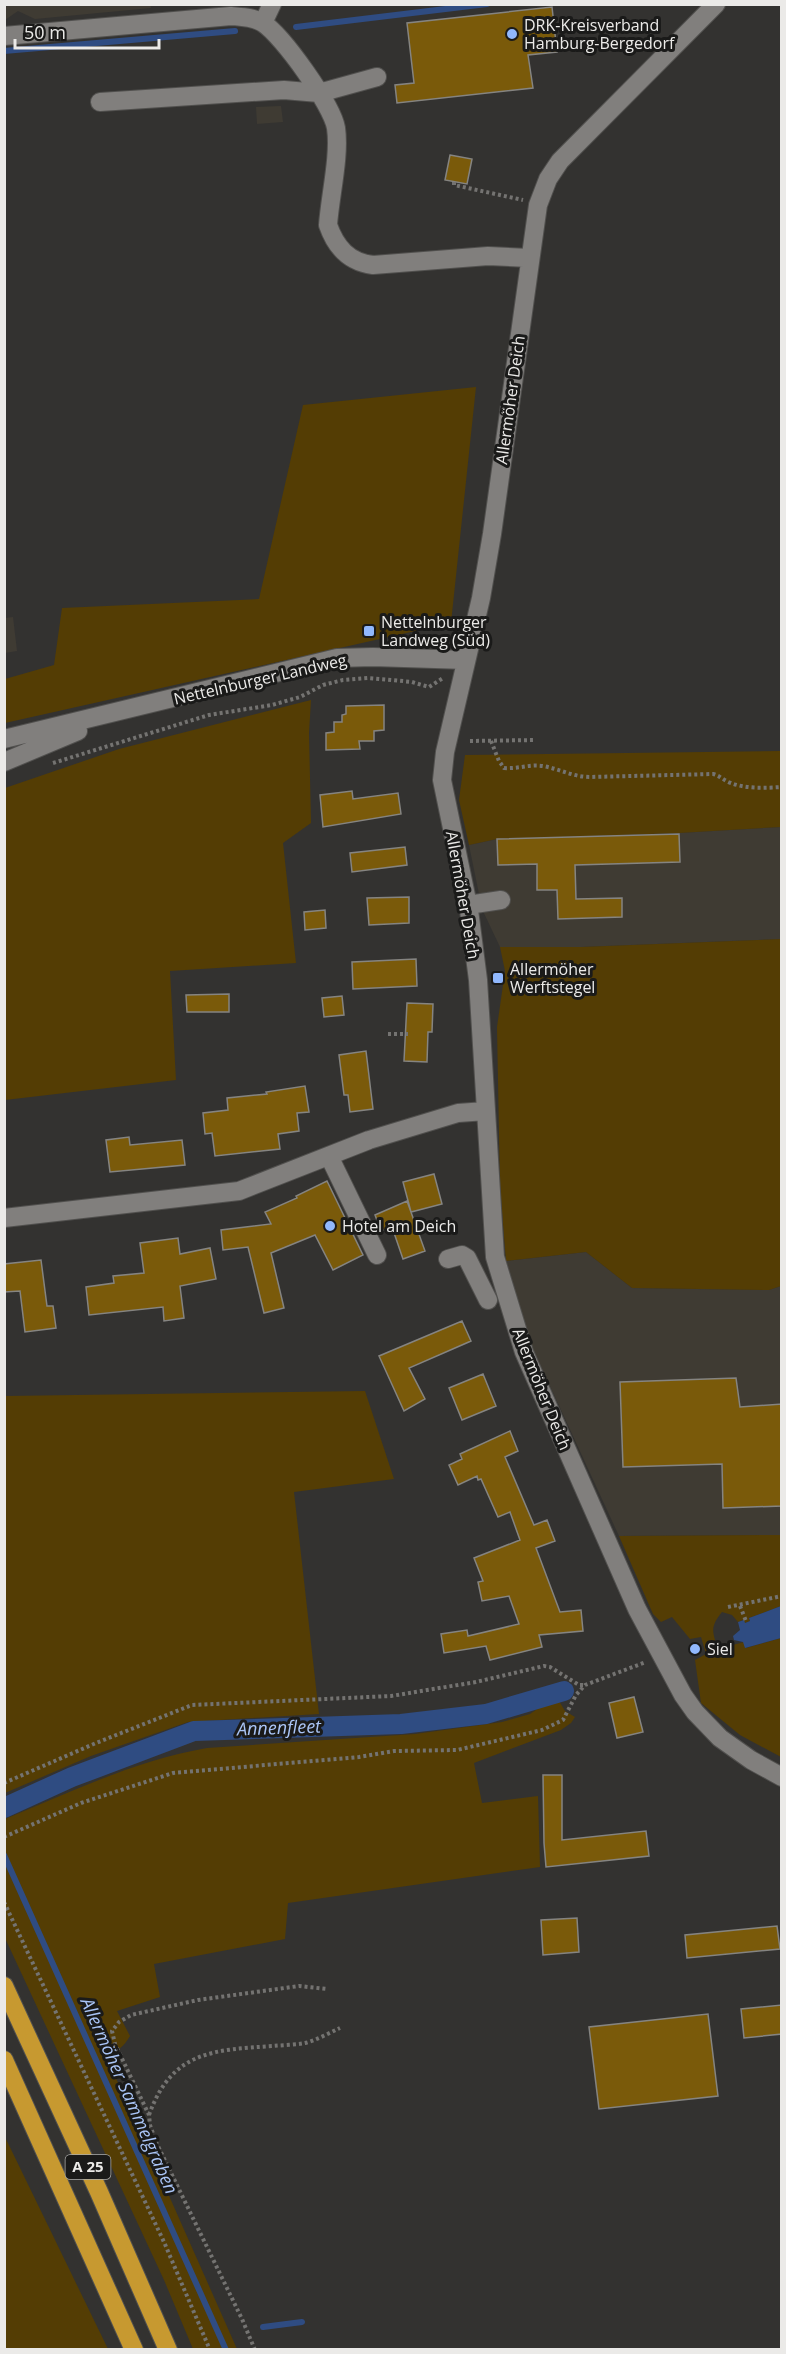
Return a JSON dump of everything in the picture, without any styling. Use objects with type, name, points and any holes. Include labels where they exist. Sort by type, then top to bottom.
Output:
[{"type":"highway","name":"A 25","points":[[4,1986],[168,2349]]},
{"type":"highway","name":"A 25","points":[[4,2060],[134,2349]]},
{"type":"street","points":[[263,23],[272,4]]},
{"type":"street","name":"Allermöher Deich","points":[[716,4],[560,161],[548,179],[538,205],[492,534],[481,598],[445,752],[442,780],[468,905],[478,980],[495,1257],[524,1352],[637,1609],[683,1695],[708,1726],[734,1749],[782,1776]]},
{"type":"street","points":[[4,36],[231,16],[247,17],[263,23],[289,51],[332,115],[337,138],[328,225],[332,236],[347,255],[362,264],[373,265],[488,256],[529,258]]},
{"type":"street","points":[[100,102],[284,90],[319,93],[377,77]]},
{"type":"street","name":"Nettelnburger Landweg","points":[[4,739],[127,711],[254,677],[337,658],[466,660]]},
{"type":"street","name":"Nettelnburger Landweg","points":[[4,762],[127,711]]},
{"type":"street","points":[[468,905],[501,900]]},
{"type":"street","points":[[4,1218],[239,1191],[369,1140],[458,1113],[486,1111]]},
{"type":"street","points":[[329,1156],[377,1255]]},
{"type":"street","points":[[448,1259],[462,1255],[467,1258],[488,1300]]},
{"type":"path","points":[[454,182],[454,185],[538,205]]},
{"type":"path","points":[[45,766],[209,715],[272,705],[300,696],[322,685],[343,680],[368,678],[412,682],[429,687],[466,660]]},
{"type":"path","points":[[470,741],[536,740]]},
{"type":"path","points":[[491,741],[504,768],[543,766],[574,777],[713,774],[731,783],[759,788],[782,787]]},
{"type":"path","points":[[388,1034],[408,1034]]},
{"type":"path","points":[[728,1607],[782,1596]]},
{"type":"path","points":[[740,1606],[746,1621]]},
{"type":"path","points":[[5,1836],[81,1803],[173,1773],[358,1757],[394,1751],[457,1750],[542,1730],[555,1726],[563,1720],[576,1695],[585,1686],[661,1657]]},
{"type":"path","points":[[4,1783],[192,1705],[391,1696],[445,1688],[544,1666],[585,1686]]},
{"type":"path","points":[[4,1902],[164,2242],[210,2349]]},
{"type":"path","points":[[255,2349],[156,2142],[149,2115],[113,2037],[115,2026],[123,2018],[131,2015],[198,2000],[299,1986],[327,1989]]},
{"type":"path","points":[[149,2115],[155,2099],[170,2077],[202,2054],[224,2049],[305,2043],[340,2028]]},
{"type":"shaded area","points":[[150,4],[151,8],[35,19],[18,11],[5,20],[5,5]]},
{"type":"shaded area","points":[[281,106],[283,122],[257,124],[256,107]]},
{"type":"shaded area","points":[[476,387],[451,623],[5,723],[5,679],[54,665],[62,608],[259,599],[303,405]]},
{"type":"shaded area","points":[[13,617],[17,651],[5,653],[5,618]]},
{"type":"shaded area","points":[[311,700],[309,733],[311,823],[283,843],[296,963],[170,971],[176,1080],[5,1100],[5,788],[119,749]]},
{"type":"shaded area","points":[[781,751],[781,827],[497,839],[469,845],[459,800],[465,755]]},
{"type":"shaded area","points":[[781,827],[781,939],[581,947],[500,947],[482,909],[469,845],[497,839]]},
{"type":"shaded area","points":[[781,939],[781,1286],[769,1290],[632,1288],[586,1252],[506,1261],[500,1186],[497,1027],[505,971],[500,947],[581,947]]},
{"type":"shaded area","points":[[586,1252],[632,1288],[769,1290],[781,1286],[781,1535],[619,1536],[533,1349],[506,1261]]},
{"type":"shaded area","points":[[365,1391],[394,1479],[294,1492],[319,1714],[188,1722],[91,1756],[5,1793],[5,1396]]},
{"type":"shaded area","points":[[781,1535],[781,1606],[749,1618],[750,1621],[745,1623],[743,1620],[738,1622],[732,1615],[722,1612],[713,1629],[718,1649],[744,1642],[746,1648],[781,1638],[781,1757],[740,1735],[701,1703],[695,1660],[706,1654],[701,1637],[690,1639],[672,1617],[661,1622],[653,1614],[619,1536]]},
{"type":"shaded area","points":[[556,1696],[565,1711],[575,1717],[571,1723],[561,1730],[474,1763],[482,1803],[538,1796],[540,1867],[288,1903],[285,1939],[154,1964],[160,1997],[117,2011],[130,2036],[118,2049],[101,2050],[123,2092],[237,2349],[193,2349],[164,2280],[5,1938],[5,1819],[104,1778],[181,1753],[207,1748],[415,1734],[502,1722],[530,1714]]},
{"type":"shaded area","points":[[4,2135],[108,2349],[5,2349]]},
{"type":"water","points":[[781,1606],[781,1638],[745,1648],[743,1642],[734,1640],[733,1636],[740,1630],[738,1622],[744,1620],[745,1623],[750,1621],[749,1618]]},
{"type":"building","points":[[552,7],[557,52],[528,55],[533,88],[397,103],[395,85],[414,83],[407,23]]},
{"type":"building","points":[[450,155],[472,159],[467,184],[445,180]]},
{"type":"building","points":[[384,705],[384,730],[374,731],[374,741],[359,741],[360,749],[326,750],[326,733],[334,732],[334,722],[342,722],[342,715],[346,714],[346,706]]},
{"type":"building","points":[[352,791],[353,799],[398,793],[401,814],[323,827],[320,795]]},
{"type":"building","points":[[679,834],[680,862],[575,865],[576,899],[622,898],[622,917],[558,919],[557,890],[537,890],[537,864],[498,865],[497,839]]},
{"type":"building","points":[[405,847],[407,865],[352,872],[350,853]]},
{"type":"building","points":[[409,897],[409,923],[369,925],[367,898]]},
{"type":"building","points":[[325,910],[326,928],[305,930],[304,912]]},
{"type":"building","points":[[416,959],[417,986],[353,989],[352,962]]},
{"type":"building","points":[[229,994],[229,1012],[187,1012],[186,995]]},
{"type":"building","points":[[342,996],[344,1015],[324,1017],[322,998]]},
{"type":"building","points":[[407,1003],[433,1004],[432,1032],[428,1032],[427,1062],[404,1061]]},
{"type":"building","points":[[366,1051],[373,1109],[350,1112],[348,1095],[344,1095],[339,1055]]},
{"type":"building","points":[[305,1086],[309,1112],[297,1113],[299,1131],[278,1134],[280,1149],[215,1156],[212,1133],[205,1134],[203,1113],[228,1110],[227,1098],[267,1094],[266,1092]]},
{"type":"building","points":[[129,1137],[130,1145],[182,1140],[185,1165],[110,1172],[106,1140]]},
{"type":"building","points":[[434,1174],[442,1204],[411,1212],[403,1182]]},
{"type":"building","points":[[327,1181],[363,1255],[333,1270],[315,1235],[271,1253],[284,1308],[264,1313],[248,1247],[223,1250],[221,1230],[271,1224],[265,1212]]},
{"type":"building","points":[[407,1201],[425,1251],[403,1259],[392,1227],[381,1231],[375,1215]]},
{"type":"building","points":[[178,1238],[180,1254],[210,1248],[216,1279],[180,1286],[184,1318],[164,1321],[163,1307],[89,1315],[86,1287],[114,1283],[113,1276],[144,1273],[140,1243]]},
{"type":"building","points":[[41,1260],[47,1306],[53,1306],[56,1328],[25,1332],[20,1291],[4,1292],[4,1264]]},
{"type":"building","points":[[462,1321],[471,1341],[409,1368],[425,1399],[404,1411],[379,1356]]},
{"type":"building","points":[[483,1374],[496,1406],[462,1420],[449,1388]]},
{"type":"building","points":[[736,1378],[740,1407],[782,1404],[782,1506],[723,1508],[722,1464],[623,1467],[620,1382]]},
{"type":"building","points":[[510,1431],[518,1451],[505,1457],[534,1525],[547,1520],[555,1541],[536,1548],[560,1612],[581,1610],[583,1631],[539,1635],[542,1647],[490,1660],[486,1646],[444,1653],[441,1634],[467,1630],[468,1636],[519,1624],[509,1596],[482,1601],[478,1582],[483,1581],[474,1558],[520,1540],[510,1512],[498,1517],[481,1479],[478,1480],[477,1476],[458,1485],[449,1465],[462,1459],[460,1454]]},
{"type":"building","points":[[634,1697],[643,1732],[617,1738],[609,1703]]},
{"type":"building","points":[[543,1775],[562,1775],[562,1840],[646,1831],[649,1856],[546,1867]]},
{"type":"building","points":[[577,1918],[579,1952],[543,1955],[541,1920]]},
{"type":"building","points":[[777,1926],[780,1949],[687,1958],[685,1935]]},
{"type":"building","points":[[782,2005],[782,2034],[744,2038],[741,2009]]},
{"type":"building","points":[[708,2014],[718,2096],[599,2109],[589,2027]]},
{"type":"waterway","points":[[296,27],[487,4]]},
{"type":"waterway","points":[[4,51],[235,31]]},
{"type":"waterway","name":"Annenfleet","points":[[4,1808],[72,1777],[194,1731],[401,1724],[486,1714],[564,1691]]},
{"type":"waterway","name":"Allermöher Sammelgraben","points":[[4,1855],[226,2350]]},
{"type":"waterway","points":[[263,2327],[302,2322]]},
{"type":"place","name":"DRK-Kreisverband Hamburg-Bergedorf","points":[[512,34]]},
{"type":"place","name":"Nettelnburger Landweg (Süd)","points":[[369,631]]},
{"type":"place","name":"Allermöher Werftstegel","points":[[498,978]]},
{"type":"place","name":"Hotel am Deich","points":[[330,1226]]},
{"type":"place","name":"Siel","points":[[695,1649]]}]
